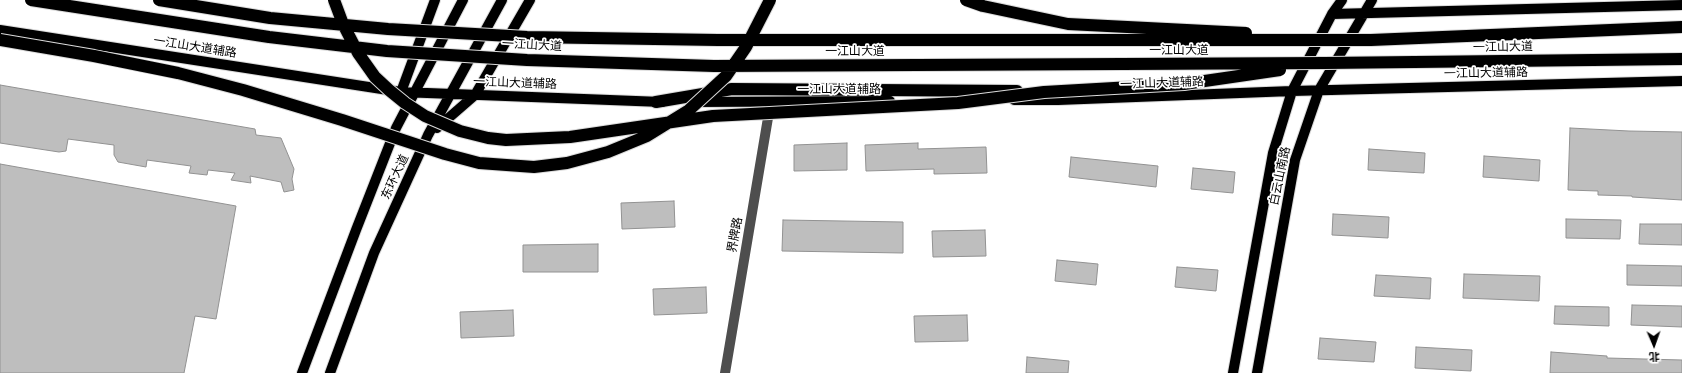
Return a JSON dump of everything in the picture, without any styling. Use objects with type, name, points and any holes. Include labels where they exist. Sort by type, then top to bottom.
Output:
[{"type":"highway","name":"一江山大道","points":[[31,0],[269,37],[387,51],[527,60],[714,66],[1325,63],[1682,59]]},
{"type":"highway","name":"一江山大道","points":[[159,0],[270,18],[388,30],[527,37],[718,40],[1371,40],[1682,27]]},
{"type":"highway","points":[[334,0],[343,24],[358,53],[375,77],[389,90],[425,116],[460,131],[488,138],[522,140],[570,137],[713,116],[958,102],[1044,92],[1184,84],[1325,63]]},
{"type":"highway","points":[[0,40],[94,56],[178,73],[243,90],[342,120],[445,154],[479,163],[534,167],[567,163],[608,152],[647,136],[689,110],[726,76],[746,47],[770,0]]},
{"type":"highway","points":[[966,0],[983,6],[1068,24],[1371,40]]},
{"type":"highway","points":[[656,102],[732,89],[1044,92]]},
{"type":"main road","points":[[396,128],[402,92],[435,0]]},
{"type":"main road","name":"东环大道","points":[[302,373],[396,128],[464,0]]},
{"type":"main road","name":"东环大道","points":[[330,373],[374,253],[428,136],[502,0]]},
{"type":"main road","points":[[428,136],[474,95],[530,0]]},
{"type":"main road","name":"白云山南路","points":[[1233,373],[1273,153],[1292,91],[1332,14],[1342,0]]},
{"type":"main road","name":"白云山南路","points":[[1257,373],[1295,160],[1319,90],[1372,0]]},
{"type":"main road","points":[[1332,14],[1682,5]]},
{"type":"main road","name":"一江山大道辅路","points":[[0,30],[402,92],[656,102],[1058,100],[1319,90],[1682,81]]},
{"type":"street","name":"界牌路","points":[[725,373],[770,102]]},
{"type":"building","points":[[0,85],[255,129],[256,135],[281,138],[294,169],[292,179],[294,190],[284,192],[281,182],[250,176],[251,183],[231,180],[235,173],[208,170],[207,175],[189,173],[191,166],[147,160],[146,167],[118,162],[114,155],[114,145],[68,139],[66,151],[59,152],[0,143]]},
{"type":"building","points":[[1570,128],[1682,132],[1682,200],[1598,195],[1598,191],[1568,190]]},
{"type":"building","points":[[847,143],[847,170],[794,171],[794,145]]},
{"type":"building","points":[[918,143],[918,149],[986,147],[987,173],[934,174],[934,169],[866,171],[865,145]]},
{"type":"building","points":[[1369,149],[1425,153],[1424,173],[1368,170]]},
{"type":"building","points":[[1484,156],[1540,160],[1539,181],[1483,177]]},
{"type":"building","points":[[1071,157],[1158,166],[1156,187],[1069,177]]},
{"type":"building","points":[[0,164],[236,206],[216,319],[195,316],[184,373],[0,373]]},
{"type":"building","points":[[1193,168],[1235,172],[1233,193],[1191,189]]},
{"type":"building","points":[[674,201],[675,227],[622,229],[621,203]]},
{"type":"building","points":[[1333,214],[1389,217],[1388,238],[1332,235]]},
{"type":"building","points":[[1566,219],[1621,220],[1620,239],[1566,238]]},
{"type":"building","points":[[783,220],[903,222],[903,253],[782,251]]},
{"type":"building","points":[[1640,224],[1682,224],[1682,245],[1639,244]]},
{"type":"building","points":[[985,230],[986,256],[933,257],[932,231]]},
{"type":"building","points":[[598,244],[598,272],[523,272],[523,245]]},
{"type":"building","points":[[1057,260],[1098,264],[1096,285],[1055,281]]},
{"type":"building","points":[[1627,265],[1682,266],[1682,286],[1627,285]]},
{"type":"building","points":[[1177,267],[1218,270],[1216,291],[1175,287]]},
{"type":"building","points":[[1464,274],[1540,276],[1539,301],[1463,298]]},
{"type":"building","points":[[1376,275],[1431,278],[1430,299],[1374,296]]},
{"type":"building","points":[[706,287],[707,313],[654,315],[653,289]]},
{"type":"building","points":[[1632,305],[1682,306],[1682,327],[1631,325]]},
{"type":"building","points":[[1555,306],[1609,307],[1609,326],[1554,324]]},
{"type":"building","points":[[513,310],[514,336],[461,338],[460,312]]},
{"type":"building","points":[[967,315],[968,341],[915,342],[914,316]]},
{"type":"building","points":[[1320,338],[1376,342],[1374,362],[1318,359]]},
{"type":"building","points":[[1416,347],[1472,350],[1471,371],[1415,368]]},
{"type":"building","points":[[1551,352],[1607,356],[1607,358],[1682,360],[1682,373],[1550,373]]},
{"type":"building","points":[[1027,357],[1069,361],[1068,373],[1026,373]]}]
